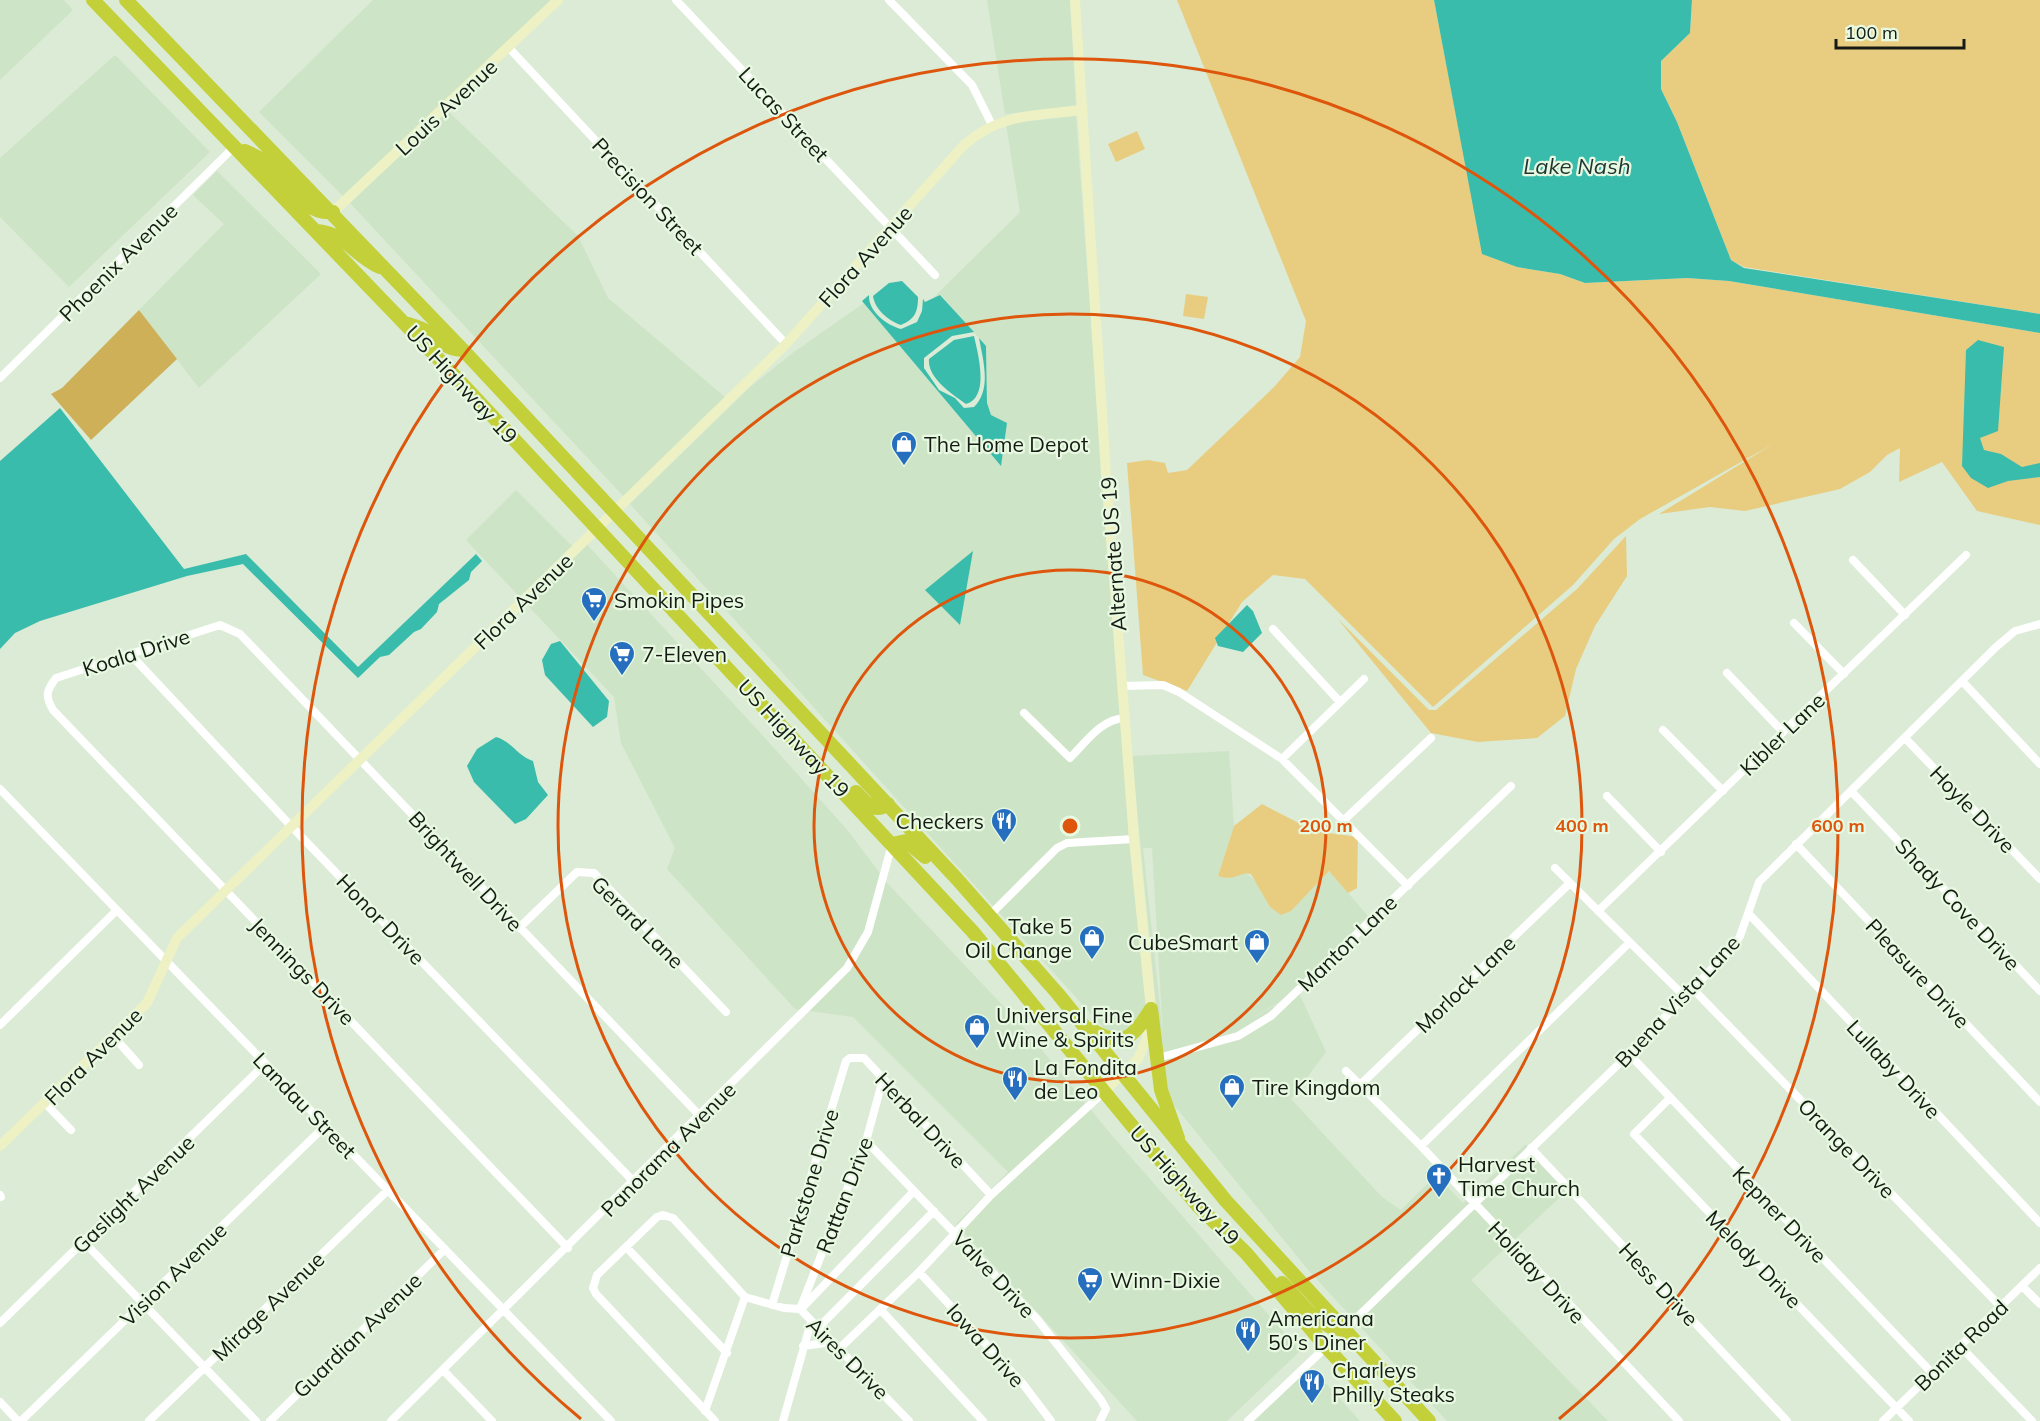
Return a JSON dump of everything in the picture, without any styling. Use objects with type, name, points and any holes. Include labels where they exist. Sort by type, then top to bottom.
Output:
[{"type":"highway","name":"US Highway 19","points":[[93,0],[404,322],[892,844],[1005,968],[1198,1206],[1246,1253],[1326,1347],[1395,1421]]},
{"type":"highway","name":"US Highway 19","points":[[126,0],[464,350],[990,915],[1184,1151],[1263,1243],[1429,1421]]},
{"type":"highway","points":[[235,146],[261,159],[312,208],[323,213],[333,212]]},
{"type":"highway","points":[[317,231],[333,233],[342,238],[366,261],[388,270]]},
{"type":"highway","points":[[404,322],[428,332],[442,345],[452,350],[464,350]]},
{"type":"highway","points":[[810,757],[833,768],[871,807],[881,809],[888,804]]},
{"type":"highway","points":[[892,844],[899,841],[914,845],[975,910],[1012,940]]},
{"type":"highway","points":[[1081,1024],[1103,1037],[1119,1040],[1137,1032],[1151,1009]]},
{"type":"highway","points":[[1151,1009],[1161,1090],[1184,1151]]},
{"type":"highway","points":[[1246,1253],[1284,1285],[1325,1326],[1344,1330]]},
{"type":"street","name":"Louis Avenue","points":[[333,212],[558,0]]},
{"type":"street","name":"Lucas Street","points":[[676,0],[935,275]]},
{"type":"street","points":[[889,0],[972,85],[992,125]]},
{"type":"street","name":"Alternate US 19","points":[[1075,0],[1081,111],[1134,839],[1151,1009],[1142,1052],[1122,1076],[1104,1092]]},
{"type":"street","name":"Precision Street","points":[[509,48],[786,344]]},
{"type":"street","name":"Flora Avenue","points":[[0,1146],[147,1003],[165,959],[177,938],[786,344],[964,145],[992,125],[1005,119],[1081,111]]},
{"type":"street","name":"Phoenix Avenue","points":[[0,378],[235,146]]},
{"type":"street","name":"Kibler Lane","points":[[1598,912],[1966,555]]},
{"type":"street","points":[[1853,560],[1905,615]]},
{"type":"street","points":[[1794,623],[1844,674]]},
{"type":"street","name":"Buena Vista Lane","points":[[1344,1330],[1629,1054],[1734,946],[1749,914],[1758,882],[1906,739],[1986,657],[2015,632],[2040,624]]},
{"type":"street","name":"Koala Drive","points":[[47,690],[56,678],[220,625],[230,627]]},
{"type":"street","name":"Brightwell Drive","points":[[230,627],[240,634],[360,758],[701,1117]]},
{"type":"street","points":[[1273,629],[1340,702]]},
{"type":"street","name":"Honor Drive","points":[[130,654],[291,826],[634,1182]]},
{"type":"street","points":[[1727,673],[1783,732]]},
{"type":"street","points":[[1282,759],[1364,679]]},
{"type":"street","points":[[1962,681],[2040,764]]},
{"type":"street","points":[[1123,686],[1163,685],[1179,692],[1282,759],[1408,886]]},
{"type":"street","name":"Jennings Drive","points":[[47,690],[46,698],[53,710],[568,1248]]},
{"type":"street","points":[[1024,713],[1070,758],[1104,724],[1113,718],[1125,718]]},
{"type":"street","points":[[1664,730],[1723,791]]},
{"type":"street","points":[[1342,821],[1431,738]]},
{"type":"street","name":"Hoyle Drive","points":[[1906,739],[2040,879]]},
{"type":"street","name":"Manton Lane","points":[[1158,1058],[1238,1036],[1259,1026],[1511,786]]},
{"type":"street","name":"Landau Street","points":[[0,789],[611,1421]]},
{"type":"street","name":"Shady Cove Drive","points":[[1851,791],[2040,991]]},
{"type":"street","points":[[1607,796],[1661,852]]},
{"type":"street","points":[[990,915],[1057,848],[1067,843],[1134,839]]},
{"type":"street","name":"Panorama Avenue","points":[[391,1421],[836,981],[857,955],[868,932],[892,844]]},
{"type":"street","name":"Pleasure Drive","points":[[1796,844],[2040,1102]]},
{"type":"street","points":[[1555,868],[1685,996]]},
{"type":"street","name":"Gerard Lane","points":[[519,928],[577,872],[594,873],[726,1012]]},
{"type":"street","name":"Morlock Lane","points":[[1360,1085],[1570,882]]},
{"type":"street","points":[[0,1024],[117,910]]},
{"type":"street","name":"Lullaby Drive","points":[[1749,914],[2040,1223]]},
{"type":"street","points":[[1421,1146],[1629,943]]},
{"type":"street","name":"Orange Drive","points":[[1693,989],[2001,1306]]},
{"type":"street","points":[[114,1037],[139,1065]]},
{"type":"street","name":"Kepner Drive","points":[[1629,1054],[1932,1373]]},
{"type":"street","name":"Herbal Drive","points":[[846,1061],[854,1056],[864,1058],[991,1195]]},
{"type":"street","name":"Parkstone Drive","points":[[772,1305],[846,1061]]},
{"type":"street","name":"Gaslight Avenue","points":[[0,1323],[265,1064]]},
{"type":"street","name":"Holiday Drive","points":[[1346,1071],[1421,1146],[1679,1421]]},
{"type":"street","name":"Rattan Drive","points":[[800,1310],[866,1141],[883,1079]]},
{"type":"street","points":[[803,1347],[836,1345],[880,1309],[919,1272],[991,1195],[1104,1092]]},
{"type":"street","name":"Melody Drive","points":[[1670,1098],[1634,1134],[1909,1421]]},
{"type":"street","points":[[45,1103],[71,1130]]},
{"type":"street","name":"Vision Avenue","points":[[20,1421],[325,1126]]},
{"type":"street","name":"Valve Drive","points":[[866,1141],[1037,1319],[1101,1400],[1106,1409],[1102,1419]]},
{"type":"street","name":"Hess Drive","points":[[1531,1148],[1787,1421]]},
{"type":"street","name":"Mirage Avenue","points":[[149,1421],[387,1191]]},
{"type":"street","points":[[800,1310],[914,1191]]},
{"type":"street","points":[[783,1421],[803,1347],[815,1325],[934,1211]]},
{"type":"street","points":[[705,1411],[745,1298],[673,1218],[663,1215],[657,1217],[597,1275],[593,1287],[596,1294],[705,1411],[715,1421]]},
{"type":"street","points":[[84,1242],[256,1421]]},
{"type":"street","points":[[627,1248],[727,1353]]},
{"type":"street","name":"Guardian Avenue","points":[[270,1421],[445,1249]]},
{"type":"street","name":"Bonita Road","points":[[1883,1421],[2040,1268]]},
{"type":"street","name":"Iowa Drive","points":[[919,1272],[1023,1384],[1051,1421]]},
{"type":"street","points":[[2022,1286],[2040,1304]]},
{"type":"street","name":"Aires Drive","points":[[745,1298],[800,1310],[909,1421]]},
{"type":"street","points":[[880,1309],[983,1421]]},
{"type":"street","points":[[1960,1346],[2032,1421]]},
{"type":"street","points":[[1248,1421],[1326,1347]]},
{"type":"street","points":[[443,1370],[492,1421]]},
{"type":"street","points":[[0,1402],[20,1421]]},
{"type":"shaded area","points":[[0,0],[64,0],[73,10],[0,80]]},
{"type":"shaded area","points":[[373,0],[551,0],[343,196],[259,112]]},
{"type":"shaded area","points":[[987,0],[1070,0],[1076,106],[1005,114]]},
{"type":"shaded area","points":[[1177,0],[1434,0],[1483,254],[1517,267],[1560,274],[1585,283],[1687,278],[1729,281],[2040,333],[2040,525],[1977,511],[1942,462],[1899,482],[1900,448],[1887,455],[1870,472],[1840,489],[1745,511],[1710,507],[1659,514],[1773,444],[1640,519],[1614,539],[1573,585],[1433,707],[1305,579],[1273,575],[1242,602],[1187,691],[1143,675],[1127,463],[1148,460],[1165,463],[1168,473],[1187,470],[1274,387],[1300,357],[1306,321]]},
{"type":"shaded area","points":[[1692,0],[2040,0],[2040,314],[1744,267],[1731,260],[1677,122],[1661,89],[1661,61],[1690,33]]},
{"type":"shaded area","points":[[115,55],[210,152],[69,287],[0,217],[0,158]]},
{"type":"shaded area","points":[[448,111],[578,236],[608,298],[725,397],[624,497],[350,203]]},
{"type":"shaded area","points":[[1076,116],[1129,839],[1146,1008],[1133,1028],[1122,1034],[1110,1035],[630,504],[749,388],[794,352],[864,303],[1001,465],[987,403],[986,346],[941,295],[933,298],[1020,212],[1006,124]]},
{"type":"shaded area","points":[[1137,131],[1145,149],[1116,162],[1108,144]]},
{"type":"shaded area","points":[[217,171],[321,274],[199,388],[139,310],[224,224],[193,195]]},
{"type":"shaded area","points":[[1186,294],[1208,297],[1204,319],[1183,316]]},
{"type":"shaded area","points":[[139,310],[177,359],[91,440],[51,394],[62,388]]},
{"type":"shaded area","points":[[516,490],[572,546],[581,538],[774,748],[849,832],[887,883],[1024,1028],[1109,1132],[1300,1351],[1227,1421],[1137,1421],[956,1224],[1008,1172],[853,1017],[795,1009],[667,869],[675,848],[621,743],[614,697],[466,540]]},
{"type":"shaded area","points":[[1626,536],[1627,576],[1595,626],[1576,669],[1565,716],[1537,738],[1478,742],[1431,733],[1337,618],[1429,710],[1436,710],[1577,589]]},
{"type":"shaded area","points":[[1229,751],[1234,826],[1218,876],[1246,873],[1258,883],[1270,907],[1291,911],[1329,871],[1368,916],[1298,991],[1252,1018],[1299,993],[1326,1052],[1291,1099],[1382,1197],[1401,1210],[1436,1175],[1463,1203],[1526,1144],[1569,1189],[1471,1280],[1608,1421],[1447,1421],[1310,1272],[1169,1099],[1156,1006],[1132,756]],"holes":[[[1143,848],[1152,848],[1163,1035]]]},
{"type":"shaded area","points":[[1262,804],[1314,831],[1358,837],[1357,888],[1348,893],[1329,871],[1291,911],[1281,915],[1270,907],[1251,874],[1229,878],[1218,876],[1234,826]]},
{"type":"shaded area","points":[[1311,1367],[1360,1421],[1252,1421]]},
{"type":"water","name":"Lake Nash","points":[[1434,0],[1692,0],[1690,33],[1661,61],[1661,89],[1677,122],[1731,260],[1744,268],[2040,314],[2040,333],[1729,281],[1687,278],[1585,283],[1560,274],[1517,267],[1482,254]]},
{"type":"water","points":[[902,281],[918,297],[915,314],[901,325],[883,314],[873,296],[889,283]]},
{"type":"water","points":[[869,295],[869,301],[875,312],[890,324],[901,329],[917,322],[922,311],[923,299],[925,302],[940,295],[974,332],[952,336],[924,358],[924,368],[939,390],[955,398],[964,408],[974,407],[983,392],[985,374],[979,338],[986,346],[987,403],[991,415],[1007,423],[1001,466],[862,301]]},
{"type":"water","points":[[974,336],[980,364],[980,384],[978,393],[966,404],[936,379],[929,366],[929,359],[954,340]]},
{"type":"water","points":[[1978,340],[2004,347],[1998,431],[1980,438],[1984,450],[2001,454],[2022,467],[2040,463],[2040,477],[2008,481],[1988,488],[1971,478],[1962,466],[1966,350]]},
{"type":"water","points":[[60,408],[184,569],[246,554],[358,667],[476,554],[482,561],[471,572],[469,580],[439,604],[437,612],[421,629],[414,632],[389,655],[380,657],[358,678],[243,564],[187,576],[40,621],[15,633],[0,649],[0,461]]},
{"type":"water","points":[[973,551],[960,625],[925,590]]},
{"type":"water","points":[[1247,605],[1253,611],[1262,633],[1243,652],[1218,646],[1215,638]]},
{"type":"water","points":[[560,641],[609,701],[607,717],[593,727],[545,675],[542,660],[551,644]]},
{"type":"water","points":[[496,737],[533,761],[538,782],[548,795],[526,819],[515,824],[474,782],[467,766],[477,749]]},
{"type":"place","name":"The Home Depot","points":[[904,467]]},
{"type":"place","name":"Smokin Pipes","points":[[594,623]]},
{"type":"place","name":"7-Eleven","points":[[622,677]]},
{"type":"place","name":"Checkers","points":[[1004,844]]},
{"type":"place","name":"Take 5 Oil Change","points":[[1092,961]]},
{"type":"place","name":"CubeSmart","points":[[1257,965]]},
{"type":"place","name":"Universal Fine Wine & Spirits","points":[[977,1050]]},
{"type":"place","name":"La Fondita de Leo","points":[[1015,1102]]},
{"type":"place","name":"Tire Kingdom","points":[[1232,1110]]},
{"type":"place","name":"Harvest Time Church","points":[[1439,1199]]},
{"type":"place","name":"Winn-Dixie","points":[[1090,1303]]},
{"type":"place","name":"Americana 50's Diner","points":[[1248,1353]]},
{"type":"place","name":"Charleys Philly Steaks","points":[[1312,1405]]}]
